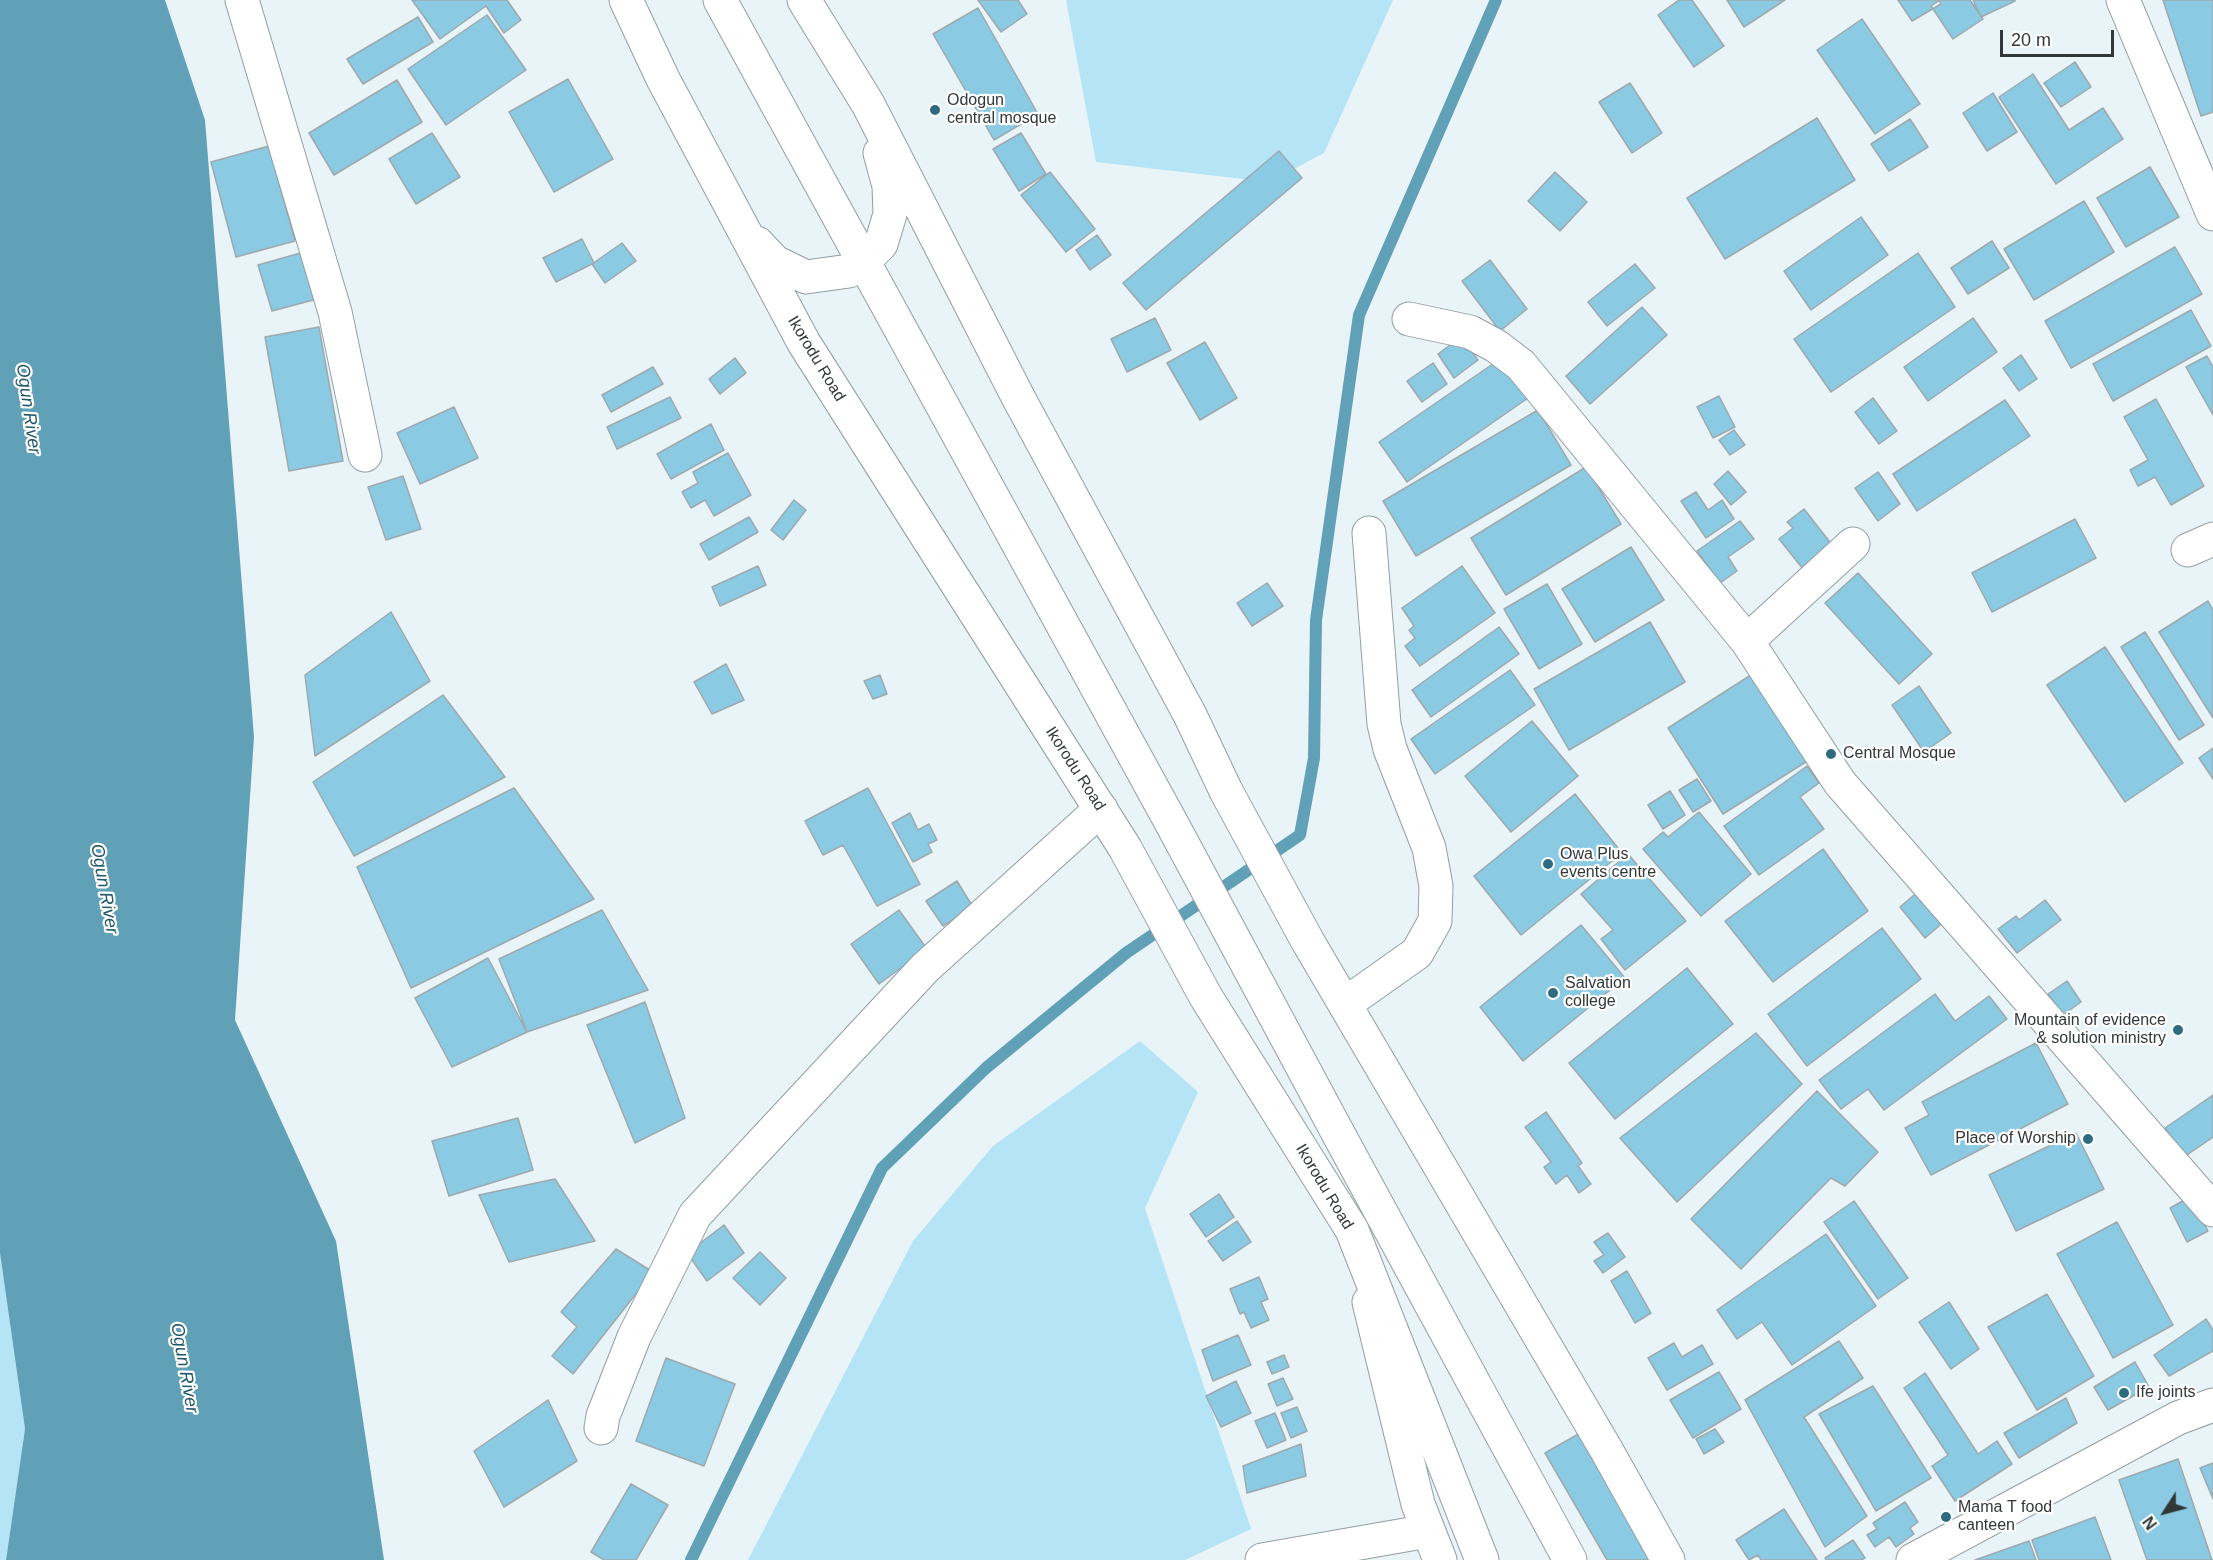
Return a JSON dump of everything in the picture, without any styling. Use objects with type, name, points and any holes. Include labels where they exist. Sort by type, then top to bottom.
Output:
[{"type":"main road","points":[[242,0],[335,312],[365,455]]},
{"type":"main road","name":"Ikorodu Road","points":[[626,0],[663,79],[810,353],[1101,809],[1125,848],[1206,997],[1352,1230],[1482,1560]]},
{"type":"main road","points":[[720,0],[1172,824],[1570,1560]]},
{"type":"main road","points":[[804,0],[868,104],[1018,397],[1190,715],[1226,791],[1307,940],[1668,1560]]},
{"type":"main road","points":[[2124,0],[2213,214]]},
{"type":"main road","points":[[744,228],[775,262],[806,277],[849,271],[882,244],[890,214],[889,186],[868,104]]},
{"type":"main road","points":[[1409,319],[1470,332],[1496,346],[1521,365],[1747,640],[1840,783],[2213,1210]]},
{"type":"main road","points":[[1345,1004],[1417,953],[1435,921],[1436,886],[1430,848],[1390,749],[1384,724],[1369,533]]},
{"type":"main road","points":[[1747,640],[1853,544]]},
{"type":"main road","points":[[601,1428],[603,1416],[634,1337],[695,1215],[925,968],[1101,809]]},
{"type":"main road","points":[[1263,1560],[1434,1545],[1418,1503],[1352,1230]]},
{"type":"main road","points":[[1913,1560],[2178,1418],[2213,1405]]},
{"type":"shaded area","points":[[1066,0],[1393,0],[1324,153],[1269,182],[1096,162]]},
{"type":"shaded area","points":[[1140,1041],[1198,1092],[1145,1208],[1251,1529],[1185,1560],[748,1560],[913,1241],[993,1146]]},
{"type":"shaded area","points":[[0,1253],[25,1429],[6,1560],[0,1560]]},
{"type":"water","name":"Ogun River","points":[[0,0],[165,0],[205,120],[254,737],[235,1020],[336,1241],[384,1560],[6,1560],[25,1429],[0,1253]]},
{"type":"building","points":[[412,0],[507,0],[521,20],[504,33],[486,6],[440,39]]},
{"type":"building","points":[[978,0],[1018,0],[1027,14],[1001,32]]},
{"type":"building","points":[[1679,0],[1692,0],[1724,46],[1694,67],[1658,15]]},
{"type":"building","points":[[1727,0],[1785,0],[1744,27]]},
{"type":"building","points":[[1898,0],[1939,0],[1941,4],[1912,21]]},
{"type":"building","points":[[1940,0],[1970,0],[1983,19],[1953,39],[1931,6]]},
{"type":"building","points":[[1973,0],[2015,0],[2015,1],[1981,17]]},
{"type":"building","points":[[2163,0],[2213,0],[2213,112],[2201,116]]},
{"type":"building","points":[[978,8],[1038,114],[994,140],[933,34]]},
{"type":"building","points":[[487,15],[526,70],[446,125],[408,69]]},
{"type":"building","points":[[418,17],[433,42],[363,84],[347,59]]},
{"type":"building","points":[[1862,19],[1920,104],[1875,134],[1817,50]]},
{"type":"building","points":[[2075,62],[2091,87],[2061,107],[2044,83]]},
{"type":"building","points":[[2033,74],[2069,130],[2103,108],[2123,139],[2056,184],[1999,97]]},
{"type":"building","points":[[568,79],[613,159],[554,192],[509,112]]},
{"type":"building","points":[[397,80],[422,122],[334,175],[309,133]]},
{"type":"building","points":[[1630,83],[1662,133],[1632,153],[1599,102]]},
{"type":"building","points":[[1993,93],[2017,132],[1987,151],[1963,113]]},
{"type":"building","points":[[1817,118],[1855,180],[1725,259],[1687,198]]},
{"type":"building","points":[[1910,119],[1928,147],[1889,171],[1871,144]]},
{"type":"building","points":[[432,133],[460,177],[416,204],[389,159]]},
{"type":"building","points":[[1021,133],[1046,174],[1019,191],[993,149]]},
{"type":"building","points":[[269,146],[295,241],[236,257],[211,162]]},
{"type":"building","points":[[1279,151],[1302,178],[1146,310],[1123,283]]},
{"type":"building","points":[[2150,167],[2179,217],[2126,247],[2097,198]]},
{"type":"building","points":[[1050,172],[1095,229],[1066,252],[1021,195]]},
{"type":"building","points":[[1555,172],[1587,202],[1560,231],[1528,201]]},
{"type":"building","points":[[2084,201],[2114,252],[2034,300],[2004,249]]},
{"type":"building","points":[[1861,217],[1888,255],[1811,310],[1784,271]]},
{"type":"building","points":[[1097,235],[1111,255],[1090,270],[1076,250]]},
{"type":"building","points":[[582,239],[594,263],[556,282],[543,258]]},
{"type":"building","points":[[1992,241],[2009,268],[1968,294],[1951,268]]},
{"type":"building","points":[[622,243],[636,261],[605,283],[592,264]]},
{"type":"building","points":[[2175,247],[2202,294],[2071,368],[2045,321]]},
{"type":"building","points":[[304,252],[317,299],[272,311],[258,265]]},
{"type":"building","points":[[1918,253],[1955,307],[1831,392],[1794,339]]},
{"type":"building","points":[[1490,260],[1527,309],[1500,331],[1462,281]]},
{"type":"building","points":[[1635,264],[1655,288],[1607,326],[1588,302]]},
{"type":"building","points":[[1642,307],[1667,335],[1590,404],[1566,376]]},
{"type":"building","points":[[2191,310],[2211,346],[2113,401],[2093,364]]},
{"type":"building","points":[[1155,318],[1171,350],[1127,372],[1111,339]]},
{"type":"building","points":[[1973,318],[1997,352],[1928,401],[1904,367]]},
{"type":"building","points":[[319,327],[343,461],[289,471],[265,337]]},
{"type":"building","points":[[1461,337],[1478,360],[1454,378],[1438,354]]},
{"type":"building","points":[[1205,342],[1237,398],[1200,420],[1167,363]]},
{"type":"building","points":[[2021,355],[2037,379],[2019,391],[2003,368]]},
{"type":"building","points":[[2207,356],[2213,367],[2213,415],[2186,367]]},
{"type":"building","points":[[1503,357],[1531,396],[1407,482],[1379,442]]},
{"type":"building","points":[[735,358],[746,373],[720,394],[709,379]]},
{"type":"building","points":[[1433,363],[1447,384],[1422,402],[1407,381]]},
{"type":"building","points":[[653,367],[663,384],[611,412],[602,395]]},
{"type":"building","points":[[1719,396],[1735,427],[1713,438],[1697,407]]},
{"type":"building","points":[[670,397],[681,418],[617,449],[607,427]]},
{"type":"building","points":[[1873,398],[1897,431],[1879,444],[1855,412]]},
{"type":"building","points":[[2156,399],[2204,486],[2171,505],[2155,477],[2138,486],[2130,470],[2148,460],[2124,417]]},
{"type":"building","points":[[2005,400],[2030,436],[1917,511],[1893,474]]},
{"type":"building","points":[[454,407],[478,458],[420,484],[397,433]]},
{"type":"building","points":[[1538,410],[1571,465],[1416,556],[1383,501]]},
{"type":"building","points":[[711,424],[724,450],[671,479],[657,454]]},
{"type":"building","points":[[1734,430],[1745,445],[1730,455],[1719,440]]},
{"type":"building","points":[[728,453],[751,495],[714,516],[705,500],[691,508],[682,492],[698,483],[693,472]]},
{"type":"building","points":[[1586,467],[1621,524],[1506,595],[1471,538]]},
{"type":"building","points":[[1728,471],[1746,492],[1731,505],[1714,484]]},
{"type":"building","points":[[1878,472],[1900,504],[1878,521],[1855,488]]},
{"type":"building","points":[[403,476],[421,529],[386,540],[368,487]]},
{"type":"building","points":[[1696,492],[1708,510],[1722,500],[1734,519],[1706,538],[1681,501]]},
{"type":"building","points":[[794,500],[806,510],[783,540],[771,530]]},
{"type":"building","points":[[1804,509],[1833,546],[1803,569],[1779,539],[1793,528],[1787,522]]},
{"type":"building","points":[[749,517],[758,532],[709,560],[700,544]]},
{"type":"building","points":[[2075,519],[2096,558],[1992,612],[1972,573]]},
{"type":"building","points":[[1740,521],[1754,539],[1728,557],[1737,571],[1720,583],[1697,551]]},
{"type":"building","points":[[1631,547],[1664,600],[1595,642],[1562,589]]},
{"type":"building","points":[[758,566],[766,585],[720,606],[712,587]]},
{"type":"building","points":[[1462,566],[1495,613],[1420,666],[1405,646],[1415,638],[1409,630],[1414,626],[1402,608]]},
{"type":"building","points":[[1858,573],[1932,654],[1899,684],[1825,603]]},
{"type":"building","points":[[1267,583],[1283,606],[1252,626],[1237,603]]},
{"type":"building","points":[[1547,584],[1582,644],[1539,669],[1504,609]]},
{"type":"building","points":[[2208,601],[2213,610],[2213,718],[2159,632]]},
{"type":"building","points":[[391,612],[430,681],[315,756],[305,675]]},
{"type":"building","points":[[1650,622],[1685,682],[1569,750],[1534,689]]},
{"type":"building","points":[[1499,627],[1519,654],[1431,717],[1412,690]]},
{"type":"building","points":[[2145,632],[2204,725],[2179,740],[2121,647]]},
{"type":"building","points":[[2105,647],[2183,763],[2125,802],[2047,685]]},
{"type":"building","points":[[726,664],[744,700],[712,714],[694,682]]},
{"type":"building","points":[[1510,670],[1535,705],[1435,774],[1411,739]]},
{"type":"building","points":[[1754,673],[1809,760],[1723,814],[1668,728]]},
{"type":"building","points":[[880,675],[887,694],[873,699],[864,681]]},
{"type":"building","points":[[1919,686],[1951,733],[1924,752],[1892,705]]},
{"type":"building","points":[[443,695],[505,777],[354,856],[313,782]]},
{"type":"building","points":[[1532,721],[1578,776],[1511,832],[1465,776]]},
{"type":"building","points":[[2213,748],[2213,779],[2199,758]]},
{"type":"building","points":[[1807,766],[1819,783],[1800,797],[1824,829],[1759,875],[1724,826]]},
{"type":"building","points":[[1697,779],[1711,801],[1693,812],[1679,790]]},
{"type":"building","points":[[514,788],[594,899],[411,988],[357,867]]},
{"type":"building","points":[[868,788],[920,884],[877,906],[843,845],[823,855],[805,821]]},
{"type":"building","points":[[1670,791],[1685,815],[1663,829],[1648,805]]},
{"type":"building","name":"Owa Plus events centre","points":[[1575,794],[1622,853],[1521,935],[1474,876]]},
{"type":"building","points":[[1699,812],[1751,874],[1701,916],[1643,849],[1663,832],[1668,837]]},
{"type":"building","points":[[910,813],[918,830],[929,824],[937,840],[928,844],[932,852],[913,862],[892,823]]},
{"type":"building","points":[[1823,849],[1868,911],[1773,982],[1725,921]]},
{"type":"building","points":[[1628,854],[1686,921],[1625,970],[1601,939],[1613,930],[1581,894]]},
{"type":"building","points":[[957,881],[973,907],[943,926],[926,901]]},
{"type":"building","points":[[1921,889],[1946,920],[1925,938],[1900,907]]},
{"type":"building","points":[[2045,900],[2061,920],[2017,953],[1998,929],[2016,916],[2019,920]]},
{"type":"building","points":[[602,910],[648,990],[527,1032],[499,959]]},
{"type":"building","points":[[899,910],[927,949],[879,984],[851,944]]},
{"type":"building","name":"Salvation college","points":[[1581,925],[1625,978],[1523,1061],[1480,1007]]},
{"type":"building","points":[[1882,928],[1921,979],[1807,1066],[1768,1014]]},
{"type":"building","points":[[488,958],[527,1032],[452,1067],[415,998]]},
{"type":"building","points":[[1687,968],[1733,1024],[1615,1119],[1569,1063]]},
{"type":"building","points":[[2067,981],[2081,1002],[2063,1015],[2048,994]]},
{"type":"building","points":[[1935,994],[1955,1021],[1989,996],[2007,1019],[1884,1110],[1868,1089],[1841,1109],[1819,1080]]},
{"type":"building","points":[[645,1002],[685,1118],[635,1143],[587,1025]]},
{"type":"building","points":[[1756,1033],[1802,1084],[1677,1202],[1620,1138]]},
{"type":"building","points":[[2036,1043],[2068,1104],[1931,1175],[1905,1128],[1929,1115],[1922,1102]]},
{"type":"building","points":[[1817,1091],[1878,1152],[1845,1186],[1831,1178],[1741,1269],[1691,1219]]},
{"type":"building","points":[[2213,1095],[2213,1137],[2184,1157],[2165,1128]]},
{"type":"building","points":[[1546,1112],[1582,1163],[1578,1166],[1591,1184],[1579,1193],[1567,1175],[1556,1184],[1544,1167],[1551,1162],[1525,1127]]},
{"type":"building","points":[[518,1118],[533,1170],[449,1196],[432,1141]]},
{"type":"building","points":[[2076,1133],[2104,1189],[2016,1231],[1989,1175]]},
{"type":"building","points":[[555,1179],[595,1241],[509,1262],[479,1195]]},
{"type":"building","points":[[1219,1194],[1234,1217],[1206,1237],[1190,1214]]},
{"type":"building","points":[[2190,1197],[2208,1231],[2187,1242],[2170,1208]]},
{"type":"building","points":[[1854,1201],[1908,1278],[1878,1299],[1824,1222]]},
{"type":"building","points":[[1237,1221],[1251,1242],[1223,1261],[1208,1241]]},
{"type":"building","points":[[2117,1222],[2173,1325],[2113,1358],[2057,1254]]},
{"type":"building","points":[[724,1225],[744,1253],[707,1281],[687,1253]]},
{"type":"building","points":[[1608,1233],[1625,1257],[1603,1273],[1594,1261],[1604,1255],[1594,1242]]},
{"type":"building","points":[[1826,1234],[1876,1306],[1792,1365],[1762,1322],[1737,1339],[1717,1310]]},
{"type":"building","points":[[616,1249],[653,1272],[573,1374],[552,1356],[577,1327],[561,1312]]},
{"type":"building","points":[[760,1252],[786,1278],[760,1305],[733,1278]]},
{"type":"building","points":[[1627,1271],[1651,1313],[1635,1323],[1611,1281]]},
{"type":"building","points":[[1259,1277],[1268,1299],[1261,1302],[1269,1320],[1251,1328],[1244,1312],[1240,1314],[1230,1289]]},
{"type":"building","points":[[2047,1294],[2094,1376],[2037,1410],[1988,1327]]},
{"type":"building","points":[[1949,1302],[1979,1349],[1951,1369],[1919,1322]]},
{"type":"building","points":[[2206,1319],[2213,1330],[2213,1351],[2169,1376],[2154,1355]]},
{"type":"building","points":[[1238,1335],[1251,1365],[1213,1381],[1202,1350]]},
{"type":"building","points":[[1839,1341],[1863,1378],[1804,1417],[1867,1516],[1825,1547],[1745,1400]]},
{"type":"building","points":[[1674,1343],[1682,1357],[1702,1345],[1713,1364],[1667,1390],[1648,1358]]},
{"type":"building","points":[[1284,1355],[1289,1367],[1272,1374],[1267,1362]]},
{"type":"building","points":[[666,1358],[735,1384],[704,1466],[636,1441]]},
{"type":"building","points":[[2135,1362],[2149,1387],[2108,1410],[2094,1387]]},
{"type":"building","points":[[1719,1372],[1741,1409],[1693,1438],[1670,1400]]},
{"type":"building","points":[[1925,1373],[1978,1454],[1997,1441],[2012,1464],[1955,1501],[1932,1466],[1948,1455],[1904,1388]]},
{"type":"building","points":[[1283,1378],[1293,1399],[1277,1406],[1268,1384]]},
{"type":"building","points":[[1236,1381],[1251,1413],[1221,1427],[1206,1396]]},
{"type":"building","points":[[1873,1386],[1931,1478],[1876,1511],[1819,1414]]},
{"type":"building","points":[[2066,1398],[2077,1423],[2019,1458],[2004,1433]]},
{"type":"building","points":[[548,1400],[577,1461],[504,1507],[474,1451]]},
{"type":"building","points":[[1297,1407],[1307,1431],[1291,1438],[1281,1413]]},
{"type":"building","points":[[1275,1413],[1286,1440],[1267,1448],[1255,1421]]},
{"type":"building","points":[[1589,1428],[1665,1560],[1607,1560],[1545,1453]]},
{"type":"building","points":[[1715,1429],[1724,1442],[1704,1454],[1696,1439]]},
{"type":"building","points":[[1301,1444],[1306,1476],[1247,1493],[1243,1466]]},
{"type":"building","points":[[2178,1459],[2212,1560],[2147,1560],[2119,1480]]},
{"type":"building","points":[[2213,1463],[2213,1499],[2200,1468]]},
{"type":"building","points":[[631,1484],[668,1505],[636,1560],[604,1560],[591,1552]]},
{"type":"building","points":[[1905,1502],[1918,1522],[1910,1528],[1914,1534],[1896,1547],[1889,1537],[1875,1547],[1867,1535],[1877,1529],[1873,1523]]},
{"type":"building","points":[[1784,1509],[1817,1560],[1761,1560],[1758,1555],[1749,1560],[1736,1540]]},
{"type":"building","points":[[2095,1517],[2111,1560],[2039,1560],[2032,1540]]},
{"type":"building","points":[[1853,1540],[1865,1558],[1826,1560],[1825,1558]]},
{"type":"building","points":[[2029,1541],[2036,1560],[1975,1560]]},
{"type":"waterway","points":[[691,1560],[882,1168],[986,1068],[1126,953],[1300,835],[1314,758],[1316,620],[1359,315],[1496,0]]},
{"type":"place","name":"Odogun central mosque","points":[[935,110]]},
{"type":"place","name":"Central Mosque","points":[[1831,754]]},
{"type":"place","name":"Owa Plus events centre","points":[[1548,864]]},
{"type":"place","name":"Salvation college","points":[[1553,993]]},
{"type":"place","name":"Mountain of evidence & solution ministry","points":[[2178,1030]]},
{"type":"place","name":"Place of Worship","points":[[2088,1139]]},
{"type":"place","name":"Ife joints","points":[[2124,1393]]},
{"type":"place","name":"Mama T food canteen","points":[[1946,1517]]}]
